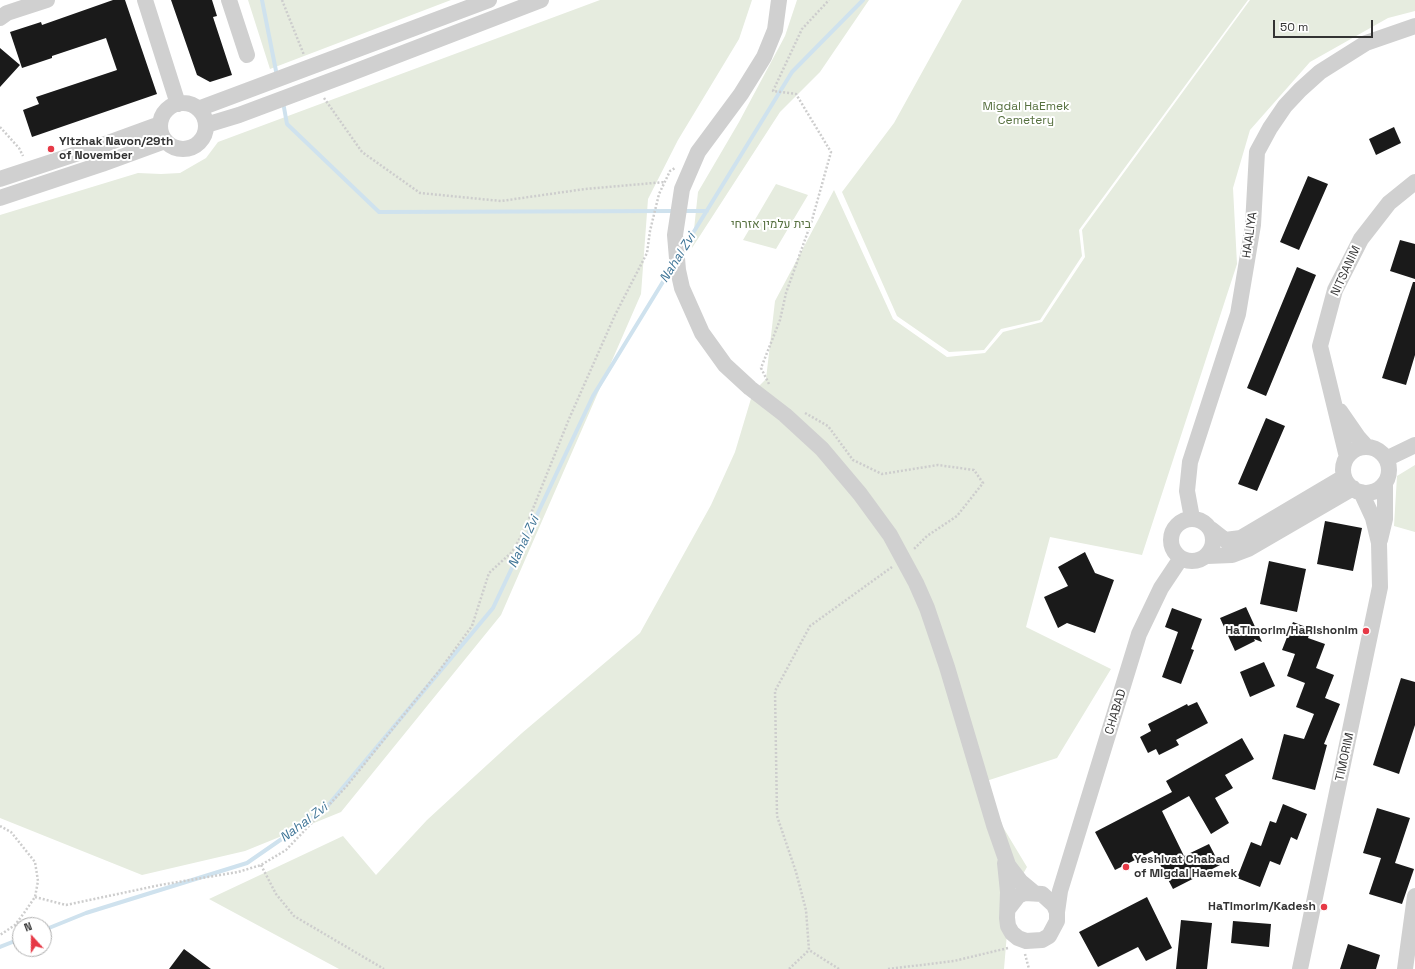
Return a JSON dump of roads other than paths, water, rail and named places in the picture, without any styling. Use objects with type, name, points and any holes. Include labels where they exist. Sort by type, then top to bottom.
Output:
[{"type":"street","points":[[0,18],[7,13],[47,0]]},
{"type":"street","points":[[145,0],[178,104]]},
{"type":"street","points":[[229,0],[247,55]]},
{"type":"street","points":[[198,109],[489,0]]},
{"type":"street","points":[[206,125],[239,115],[541,0]]},
{"type":"street","points":[[779,0],[775,30],[764,57],[741,94],[698,152],[682,189],[675,235],[678,270],[689,306],[712,349],[735,375],[786,415],[822,449],[876,514],[903,559],[926,608],[942,652],[1004,853],[1014,874],[1036,893],[1049,898],[1057,912],[1057,921],[1049,936],[1042,940],[1034,942],[1018,938],[1012,933],[1008,926],[1004,853]]},
{"type":"street","name":"HAALIYA","points":[[1192,518],[1187,491],[1190,462],[1238,314],[1253,225],[1257,152],[1270,128],[1285,106],[1320,72],[1366,43],[1415,26]]},
{"type":"street","points":[[178,104],[189,104],[198,109],[204,118],[206,125],[202,138],[191,148],[177,148],[165,141],[160,131],[160,124],[166,111],[178,104]]},
{"type":"street","points":[[0,179],[97,147],[160,124]]},
{"type":"street","points":[[0,198],[165,141]]},
{"type":"street","name":"NITSANIM","points":[[1347,457],[1320,346],[1335,290],[1361,239],[1388,203],[1415,182]]},
{"type":"street","name":"NITSANIM","points":[[1335,403],[1358,437],[1367,447]]},
{"type":"street","points":[[1386,459],[1415,444]]},
{"type":"street","points":[[1367,447],[1377,449],[1386,459],[1389,467],[1388,476],[1385,483],[1378,489],[1370,492],[1353,486],[1343,466],[1347,457],[1357,449],[1367,447]]},
{"type":"street","name":"TIMORIM","points":[[1300,969],[1380,587],[1380,544],[1385,519],[1385,483]]},
{"type":"street","points":[[1353,486],[1248,549],[1232,555],[1207,556],[1192,562],[1181,558],[1175,553],[1172,546],[1171,538],[1173,531],[1177,524],[1184,520],[1192,518],[1203,521],[1211,530],[1225,540],[1241,538],[1353,486]]},
{"type":"street","name":"TIMORIM","points":[[1353,486],[1373,518],[1380,544]]},
{"type":"street","points":[[1207,556],[1214,541],[1211,530]]},
{"type":"street","name":"CHABAD","points":[[1057,912],[1060,891],[1139,634],[1161,588],[1181,558]]},
{"type":"street","name":"CHABAD","points":[[1036,893],[1050,888],[1066,873]]},
{"type":"street","points":[[1008,909],[1018,896],[1025,893],[1036,893]]},
{"type":"street","points":[[1405,969],[1415,896]]},
{"type":"waterway","points":[[262,0],[277,76]]},
{"type":"waterway","name":"Nahal Zvi","points":[[682,251],[792,72],[863,0]]},
{"type":"waterway","points":[[283,102],[287,124],[379,212],[675,211]]},
{"type":"waterway","points":[[682,211],[707,211]]},
{"type":"waterway","name":"Nahal Zvi","points":[[52,927],[86,913],[247,863],[325,809],[493,608],[593,396],[672,267]]},
{"type":"waterway","name":"Nahal Zvi","points":[[0,947],[12,942]]},
{"type":"place","name":"Yitzhak Navon/29th of November","points":[[51,149]]},
{"type":"place","name":"HaTimorim/HaRishonim","points":[[1366,631]]},
{"type":"place","name":"Yeshivat Chabad of Migdal Haemek","points":[[1126,867]]},
{"type":"place","name":"HaTimorim/Kadesh","points":[[1324,907]]},
{"type":"park label","name":"Migdal HaEmek Cemetery","points":[[1026,114]]},
{"type":"park label","name":"בית עלמין אזרחי","points":[[771,225]]}]
